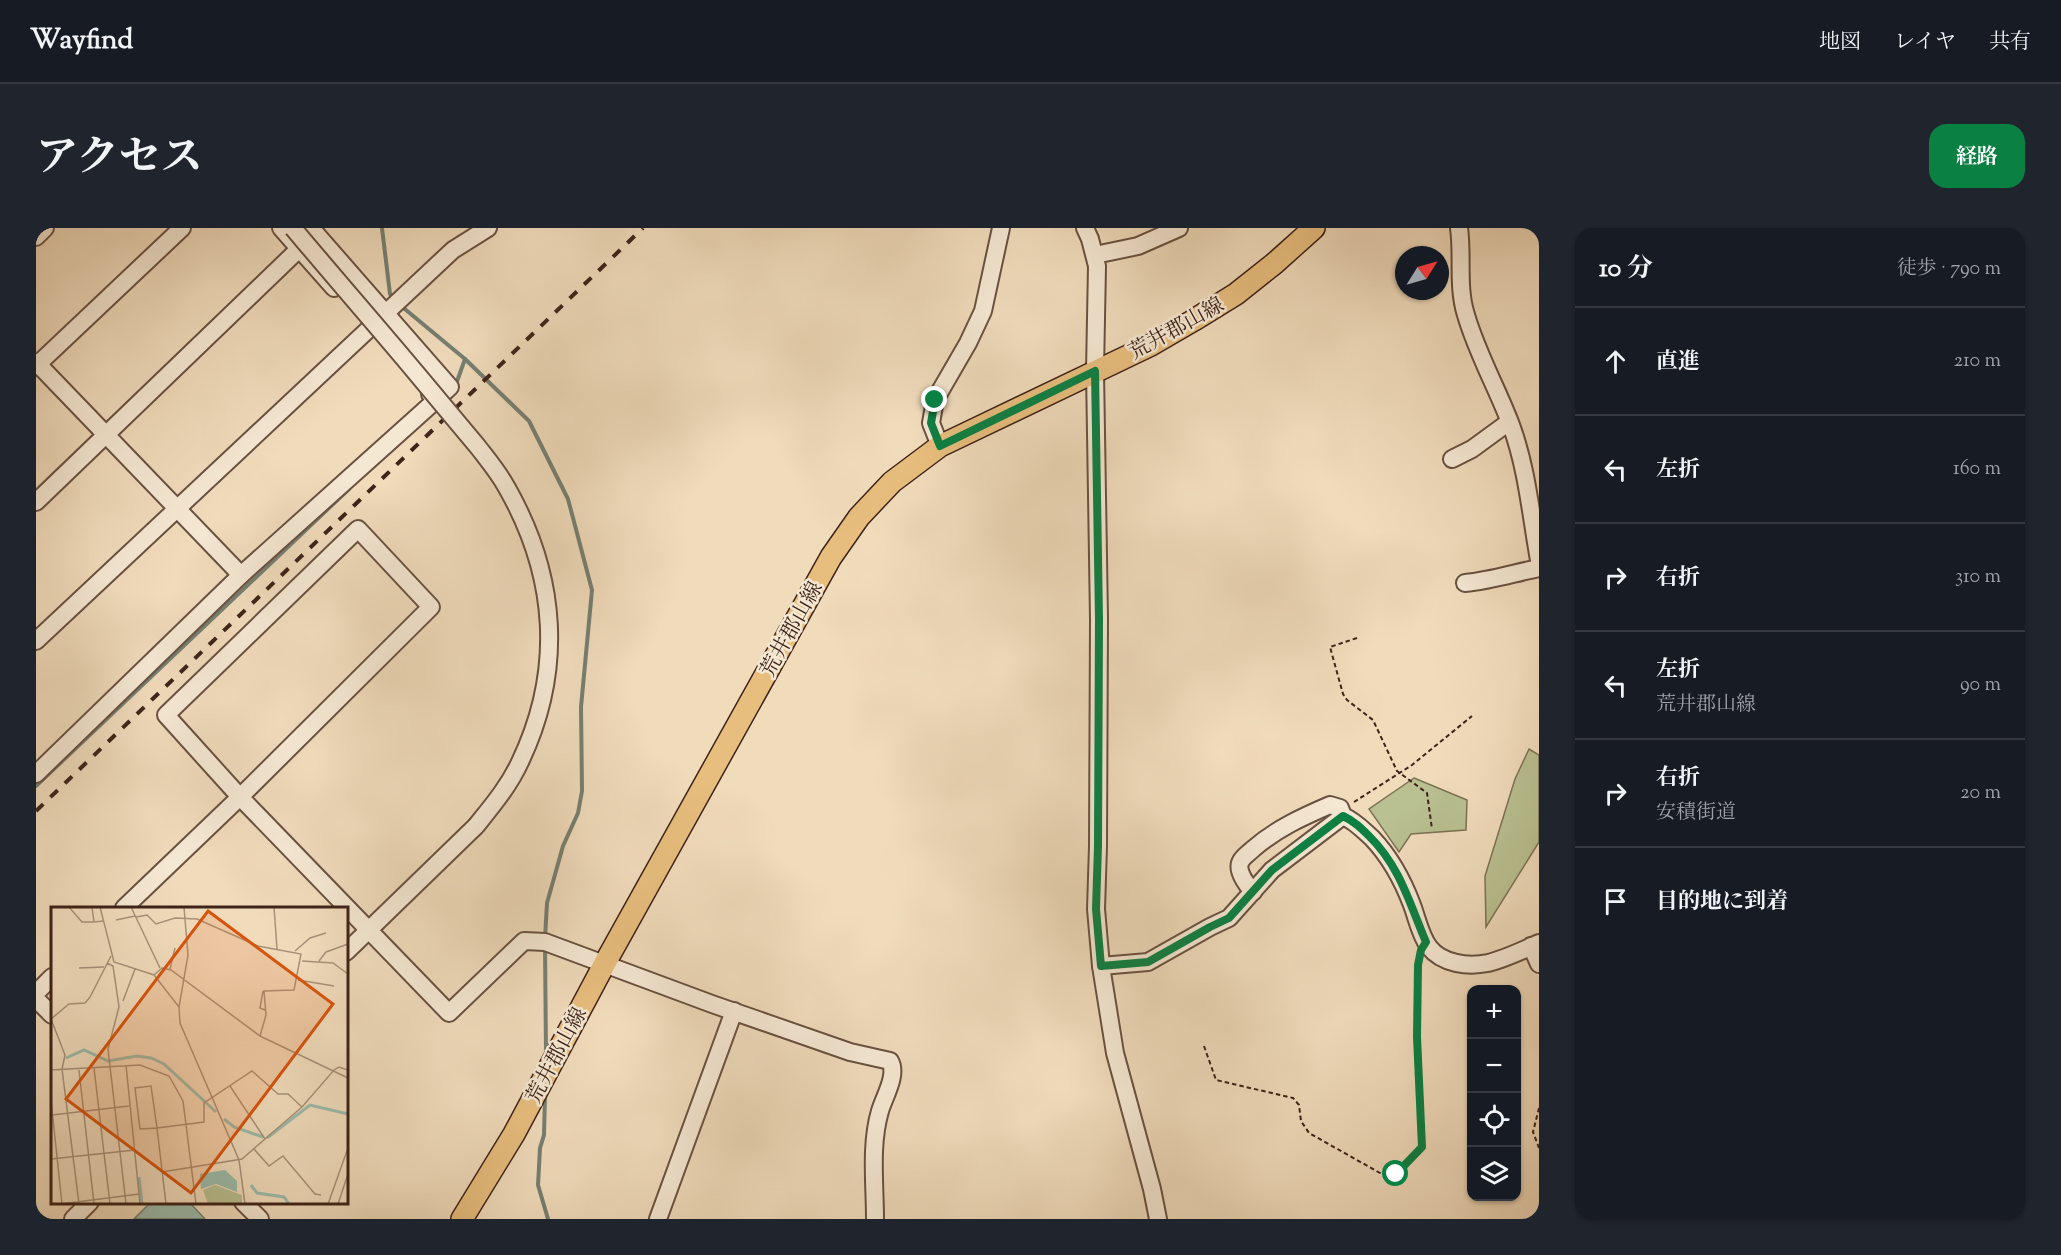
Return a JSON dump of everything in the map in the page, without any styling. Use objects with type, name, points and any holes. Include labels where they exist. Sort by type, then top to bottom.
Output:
[{"type":"main road","name":"荒井郡山線","points":[[462,1219],[514,1134],[605,963],[831,556],[859,517],[892,482],[940,446],[1151,345],[1236,294],[1314,228]]},
{"type":"street","points":[[36,237],[45,228]]},
{"type":"street","points":[[182,228],[37,364],[241,575]]},
{"type":"street","points":[[280,228],[436,400]]},
{"type":"street","points":[[293,228],[497,471],[519,511],[540,566],[550,617],[544,690],[538,716],[520,762],[508,784],[476,826],[348,950]]},
{"type":"street","points":[[38,767],[241,575],[450,387],[311,228]]},
{"type":"street","points":[[36,640],[453,250],[488,228]]},
{"type":"street","points":[[940,446],[931,423],[935,400],[968,343],[983,310],[1001,228]]},
{"type":"street","points":[[1085,228],[1097,266],[1095,371],[1099,619],[1096,909],[1101,966],[1115,1053],[1158,1219]]},
{"type":"street","points":[[1095,255],[1138,246],[1179,228]]},
{"type":"street","points":[[1459,228],[1462,250],[1461,286],[1465,314],[1509,422],[1521,461],[1539,560]]},
{"type":"street","points":[[36,502],[299,249]]},
{"type":"street","points":[[1452,459],[1472,449],[1509,422]]},
{"type":"street","points":[[126,907],[240,797],[431,607],[358,530],[166,715],[240,797],[347,907]]},
{"type":"street","points":[[1465,583],[1485,581],[1493,577],[1539,568]]},
{"type":"street","points":[[1252,892],[1241,872],[1239,865],[1242,859],[1268,836],[1298,819],[1330,805],[1337,806],[1377,844],[1390,861],[1402,882],[1426,942],[1437,955],[1449,962],[1467,965],[1488,963],[1535,944],[1539,964]]},
{"type":"street","points":[[1101,966],[1148,962],[1229,918],[1272,870],[1342,813]]},
{"type":"street","points":[[348,908],[449,1013],[524,941],[545,942],[850,1052],[890,1061],[893,1066],[892,1076],[876,1131],[875,1219]]},
{"type":"street","points":[[36,993],[51,978]]},
{"type":"street","points":[[36,999],[51,1015]]},
{"type":"street","points":[[658,1219],[734,1011]]},
{"type":"street","points":[[73,1219],[89,1204]]},
{"type":"street","points":[[244,1204],[260,1219]]},
{"type":"path","points":[[1358,638],[1330,647],[1341,691],[1347,700],[1373,720],[1399,773],[1427,793],[1432,829]]},
{"type":"path","points":[[1342,813],[1412,765],[1472,716]]},
{"type":"path","points":[[1204,1046],[1216,1080],[1293,1098],[1299,1105],[1301,1121],[1309,1133],[1380,1173],[1396,1174],[1422,1147],[1417,1037],[1418,965],[1421,950],[1426,942]]},
{"type":"path","points":[[1539,1108],[1533,1132],[1539,1148]]},
{"type":"shaded area","points":[[1529,749],[1539,755],[1539,842],[1486,927],[1485,876],[1515,779]]},
{"type":"shaded area","points":[[1414,778],[1467,800],[1466,830],[1411,834],[1399,852],[1369,809]]},
{"type":"shaded area","points":[[149,1204],[191,1204],[205,1219],[134,1219]]},
{"type":"waterway","points":[[382,228],[390,294],[395,300]]},
{"type":"waterway","points":[[400,305],[465,359],[529,421],[568,499],[592,590],[581,707],[582,791],[578,813],[563,846],[547,903],[545,938]]},
{"type":"waterway","points":[[455,387],[465,359]]},
{"type":"waterway","points":[[36,786],[349,489]]},
{"type":"waterway","points":[[545,946],[546,1055]]},
{"type":"waterway","points":[[545,1096],[544,1135],[540,1148],[538,1185],[548,1219]]},
{"type":"railway","points":[[36,811],[643,228]]},
{"type":"route","points":[[935,400],[931,423],[940,446],[1095,371],[1099,619],[1096,909],[1101,966],[1148,962],[1229,918],[1272,870],[1343,816],[1353,820],[1390,861],[1402,882],[1426,942],[1422,946],[1418,965],[1417,1037],[1422,1147],[1396,1174]]}]
